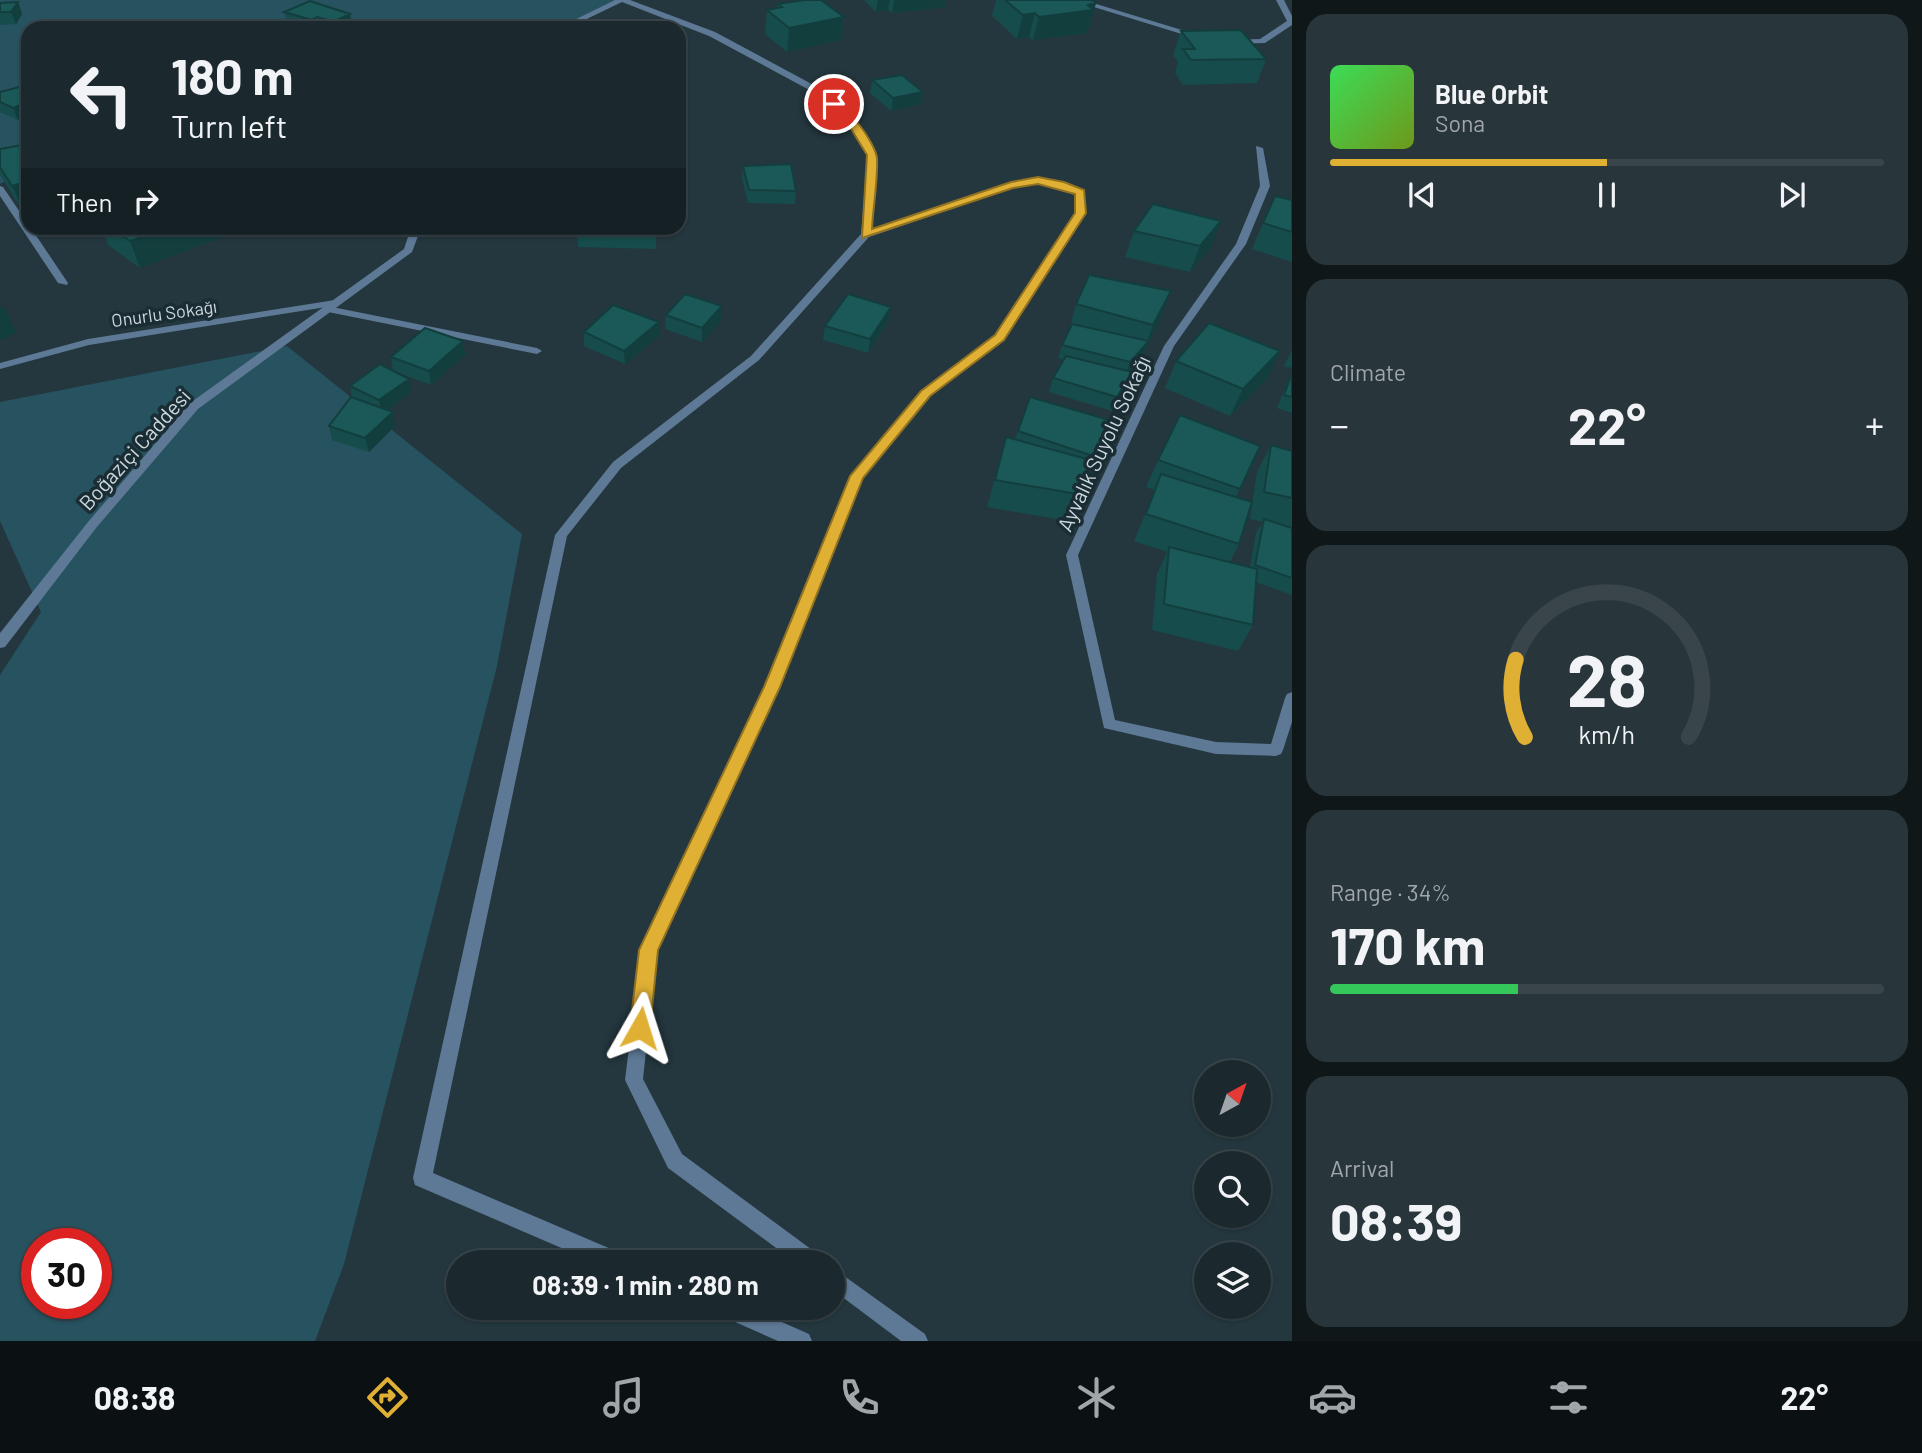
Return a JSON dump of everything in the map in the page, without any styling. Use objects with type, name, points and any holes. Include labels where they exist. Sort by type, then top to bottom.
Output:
[{"type":"street","points":[[577,21],[622,0],[678,21]]},
{"type":"street","points":[[1074,0],[1207,38]]},
{"type":"street","points":[[1219,42],[1262,41],[1291,22],[1280,0]]},
{"type":"street","points":[[686,24],[712,34],[818,91],[849,117],[872,155],[866,235]]},
{"type":"street","name":"Ayvalık Suyolu Sokağı","points":[[1259,148],[1265,186],[1241,244],[1169,346],[1072,555],[1108,724],[1216,748],[1276,750],[1292,698]]},
{"type":"street","points":[[590,1250],[422,1178],[561,535],[617,465],[755,358],[866,235],[1011,185],[1038,181],[1060,184],[1080,193],[1081,213],[1000,338],[926,394],[857,476],[772,687],[649,950],[634,1080],[675,1161],[795,1250]]},
{"type":"street","points":[[0,189],[21,220]]},
{"type":"street","points":[[31,235],[63,283]]},
{"type":"street","name":"Boğaziçi Caddesi","points":[[0,643],[92,525],[194,407],[408,250],[413,235]]},
{"type":"street","points":[[331,306],[537,351]]},
{"type":"street","name":"Onurlu Sokağı","points":[[0,366],[88,342],[331,306]]},
{"type":"street","points":[[845,1287],[918,1341]]},
{"type":"street","points":[[754,1320],[802,1341]]},
{"type":"shaded area","points":[[0,0],[625,0],[582,21],[21,21],[21,172],[0,184]]},
{"type":"shaded area","points":[[287,346],[522,534],[497,666],[344,1264],[315,1341],[0,1341],[0,675],[41,612],[0,521],[0,402]]},
{"type":"building","points":[[821,0],[844,17],[789,28],[767,10],[782,7],[777,4]]},
{"type":"building","points":[[1005,0],[1092,0],[1096,3],[1088,5],[1093,10],[1039,17],[1035,13],[1023,15]]},
{"type":"building","points":[[310,1],[350,14],[330,21],[317,17],[312,20],[284,12]]},
{"type":"building","points":[[18,2],[11,12],[0,12],[0,3]]},
{"type":"building","points":[[317,17],[330,21],[309,21]]},
{"type":"building","points":[[1241,30],[1266,59],[1191,60],[1183,49],[1195,49],[1181,31]]},
{"type":"building","points":[[902,75],[923,92],[893,98],[872,80]]},
{"type":"building","points":[[21,87],[21,105],[13,108],[0,102],[0,92]]},
{"type":"building","points":[[21,145],[21,183],[12,186],[0,167],[0,149]]},
{"type":"building","points":[[791,164],[796,191],[749,190],[743,166]]},
{"type":"building","points":[[1275,196],[1292,200],[1292,232],[1263,223]]},
{"type":"building","points":[[1153,204],[1221,221],[1200,246],[1134,231]]},
{"type":"building","points":[[121,235],[148,235],[130,241]]},
{"type":"building","points":[[1089,275],[1171,291],[1153,325],[1076,304]]},
{"type":"building","points":[[685,294],[722,306],[702,328],[666,315]]},
{"type":"building","points":[[848,294],[891,307],[870,339],[825,326]]},
{"type":"building","points":[[613,305],[659,322],[624,351],[584,332]]},
{"type":"building","points":[[1209,323],[1280,351],[1243,389],[1176,361]]},
{"type":"building","points":[[1072,324],[1149,341],[1130,362],[1062,345]]},
{"type":"building","points":[[425,328],[463,341],[429,371],[391,357]]},
{"type":"building","points":[[1066,356],[1132,372],[1117,397],[1053,378]]},
{"type":"building","points":[[380,364],[409,379],[379,400],[350,386]]},
{"type":"building","points":[[1292,373],[1292,397],[1284,395]]},
{"type":"building","points":[[351,397],[393,412],[365,438],[329,426]]},
{"type":"building","points":[[1030,397],[1116,422],[1096,457],[1018,431]]},
{"type":"building","points":[[1180,415],[1260,446],[1240,489],[1158,460]]},
{"type":"building","points":[[1006,437],[1094,461],[1083,495],[995,480]]},
{"type":"building","points":[[1271,445],[1292,451],[1292,498],[1264,492]]},
{"type":"building","points":[[1161,474],[1252,502],[1239,544],[1146,514]]},
{"type":"building","points":[[1264,519],[1292,528],[1292,578],[1255,565]]},
{"type":"building","points":[[1169,547],[1257,569],[1253,625],[1164,604]]},
{"type":"route","points":[[640,1028],[649,950],[772,687],[857,476],[926,394],[1000,338],[1081,213],[1080,193],[1060,184],[1038,181],[1011,185],[866,235],[872,155],[849,117],[834,104]]}]
